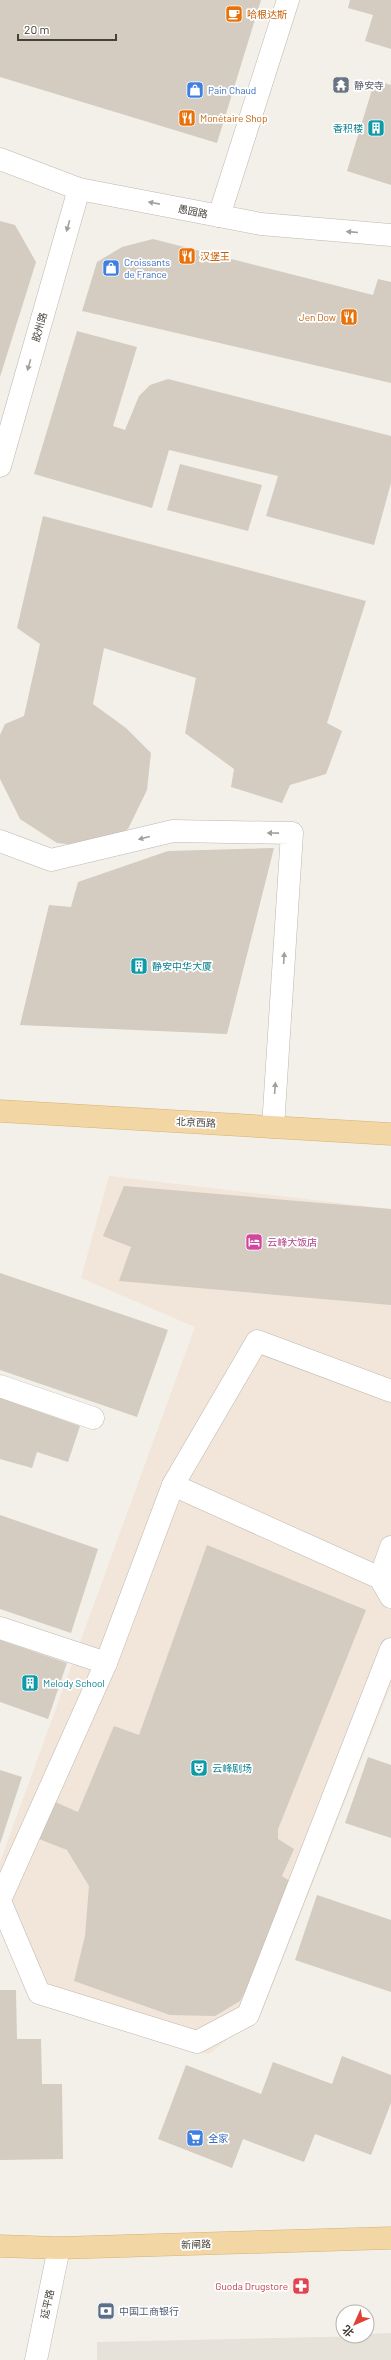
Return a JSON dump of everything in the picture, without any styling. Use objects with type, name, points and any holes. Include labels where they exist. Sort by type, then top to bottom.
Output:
[{"type":"main road","name":"北京西路","points":[[0,1111],[391,1134]]},
{"type":"main road","name":"新闸路","points":[[0,2246],[59,2248],[391,2238]]},
{"type":"street","points":[[219,216],[288,0]]},
{"type":"street","name":"愚园路","points":[[0,159],[79,189],[261,224],[391,235]]},
{"type":"street","name":"胶州路","points":[[0,466],[79,189]]},
{"type":"street","points":[[0,841],[51,860],[174,831],[292,833],[273,1127]]},
{"type":"street","points":[[391,1391],[258,1341],[173,1484],[106,1663],[0,1900],[39,1993],[197,2042],[248,2015],[391,1648]]},
{"type":"street","points":[[0,1386],[93,1418]]},
{"type":"street","points":[[173,1484],[380,1578],[391,1597]]},
{"type":"street","points":[[380,1578],[391,1547]]},
{"type":"street","points":[[0,1628],[106,1663]]},
{"type":"street","name":"延平路","points":[[36,2360],[59,2248]]},
{"type":"shaded area","points":[[109,1176],[391,1209],[391,1685],[262,2012],[209,2054],[38,2005],[0,1927],[0,1862],[195,1327],[81,1278]]},
{"type":"shaded area","points":[[391,2333],[391,2360],[97,2360],[97,2342],[335,2337],[335,2344],[375,2344],[375,2334]]},
{"type":"building","points":[[0,0],[261,0],[217,143],[0,77]]},
{"type":"building","points":[[350,0],[391,0],[391,49],[365,41],[373,15],[348,8]]},
{"type":"building","name":"香积楼","points":[[375,80],[391,85],[391,185],[347,171]]},
{"type":"building","points":[[0,221],[15,225],[36,262],[0,377]]},
{"type":"building","points":[[153,239],[373,295],[378,279],[391,282],[391,383],[82,311],[97,262],[122,247]]},
{"type":"building","points":[[77,331],[137,347],[113,426],[125,430],[139,396],[150,385],[168,379],[391,436],[391,483],[374,545],[266,516],[278,476],[169,450],[152,508],[34,474]]},
{"type":"building","points":[[180,464],[262,485],[248,531],[167,510]]},
{"type":"building","points":[[43,516],[366,601],[327,723],[342,731],[326,774],[290,785],[282,803],[231,787],[234,769],[185,733],[196,678],[104,648],[93,704],[126,728],[151,753],[147,790],[128,829],[96,847],[57,843],[20,819],[0,779],[0,735],[5,724],[24,716],[40,644],[17,628]]},
{"type":"building","name":"静安中华大厦","points":[[274,848],[227,1034],[20,1025],[49,905],[71,907],[78,882],[168,851]]},
{"type":"building","name":"云峰大饭店","points":[[124,1186],[391,1209],[391,1305],[119,1281],[131,1247],[103,1236]]},
{"type":"building","points":[[0,1273],[168,1330],[137,1417],[0,1370]]},
{"type":"building","points":[[0,1398],[80,1426],[68,1462],[37,1452],[32,1468],[0,1459]]},
{"type":"building","points":[[0,1515],[98,1549],[71,1633],[0,1609]]},
{"type":"building","name":"云峰剧场","points":[[207,1545],[366,1610],[278,1829],[278,1839],[294,1849],[282,1876],[291,1882],[259,1965],[240,2001],[215,2016],[170,2015],[74,1981],[85,1936],[89,1886],[67,1850],[39,1839],[55,1802],[78,1812],[114,1726],[139,1735]]},
{"type":"building","name":"Melody School","points":[[0,1640],[67,1663],[48,1719],[0,1702]]},
{"type":"building","points":[[368,1757],[391,1765],[391,1838],[345,1823]]},
{"type":"building","points":[[0,1770],[22,1777],[0,1844]]},
{"type":"building","points":[[317,1895],[391,1920],[391,1992],[295,1960]]},
{"type":"building","points":[[0,1990],[16,1990],[17,2039],[41,2039],[42,2084],[62,2084],[63,2159],[0,2160]]},
{"type":"building","points":[[342,2056],[391,2075],[391,2103],[371,2155],[315,2134],[304,2162],[243,2139],[232,2168],[158,2139],[186,2065],[261,2094],[273,2062],[332,2084]]},
{"type":"place","name":"哈根达斯","points":[[234,14]]},
{"type":"place","name":"静安寺","points":[[341,85]]},
{"type":"place","name":"Pain Chaud","points":[[195,90]]},
{"type":"place","name":"Monétaire Shop","points":[[187,118]]},
{"type":"place","name":"香积楼","points":[[376,128]]},
{"type":"place","name":"汉堡王","points":[[187,256]]},
{"type":"place","name":"Croissants de France","points":[[111,268]]},
{"type":"place","name":"Jen Dow","points":[[349,317]]},
{"type":"place","name":"静安中华大厦","points":[[139,966]]},
{"type":"place","name":"云峰大饭店","points":[[254,1242]]},
{"type":"place","name":"Melody School","points":[[30,1683]]},
{"type":"place","name":"云峰剧场","points":[[199,1768]]},
{"type":"place","name":"全家","points":[[195,2138]]},
{"type":"place","name":"Guoda Drugstore","points":[[301,2286]]},
{"type":"place","name":"中国工商银行","points":[[106,2311]]}]
